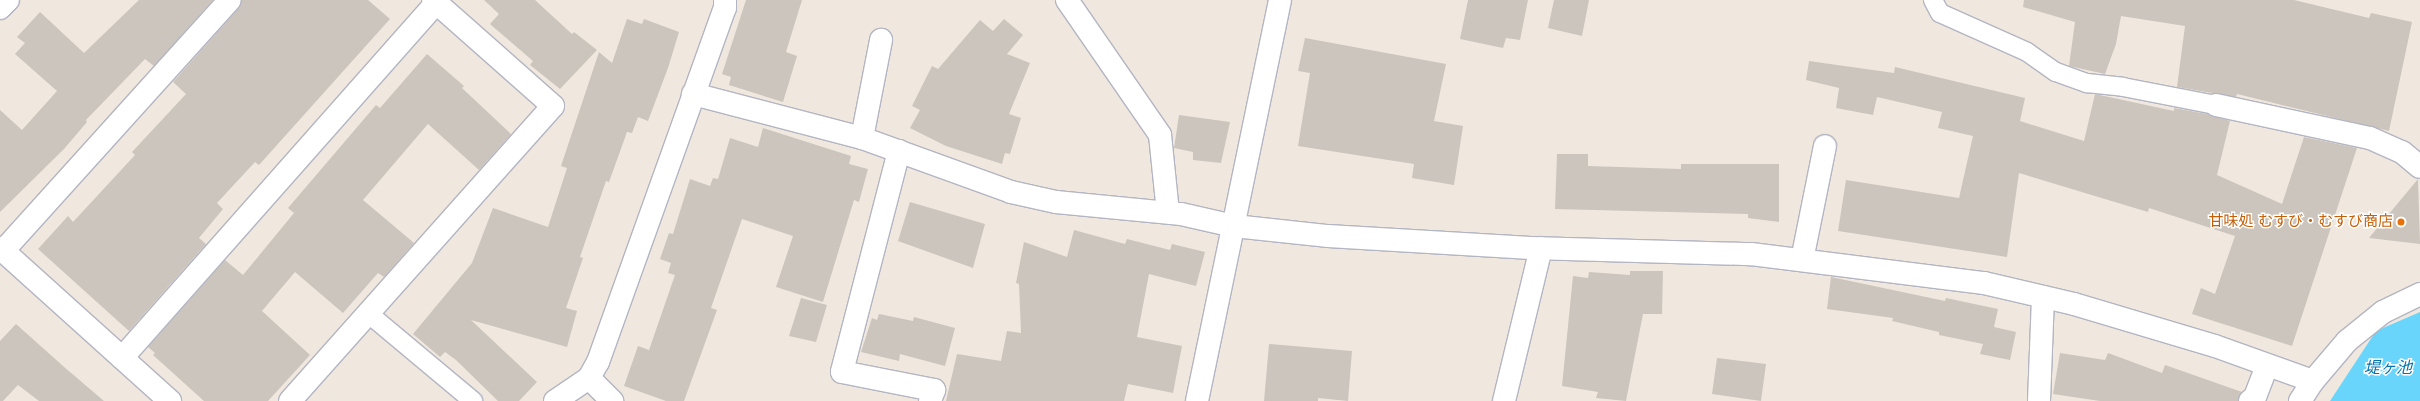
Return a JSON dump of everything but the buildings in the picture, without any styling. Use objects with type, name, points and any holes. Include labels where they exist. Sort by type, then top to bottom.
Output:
[{"type":"street","points":[[0,8],[8,0]]},
{"type":"street","points":[[170,401],[2,249],[230,0]]},
{"type":"street","points":[[555,401],[589,378],[598,362],[620,306],[693,94],[725,8],[725,0]]},
{"type":"street","points":[[1067,0],[1160,135],[1168,213]]},
{"type":"street","points":[[1197,401],[1280,0]]},
{"type":"street","points":[[122,358],[435,2],[553,106],[290,401]]},
{"type":"street","points":[[862,138],[880,40]]},
{"type":"street","points":[[693,94],[862,138],[1019,193],[1056,202],[1168,213],[1234,226],[1328,236],[1541,248],[1751,254],[1984,283],[2044,297],[2215,346],[2313,381]]},
{"type":"street","points":[[2216,105],[2370,138],[2402,152],[2420,167]]},
{"type":"street","points":[[1802,260],[1825,146]]},
{"type":"street","points":[[899,151],[842,372],[934,390],[930,401]]},
{"type":"street","points":[[1504,401],[1541,248]]},
{"type":"street","points":[[2300,401],[2313,381],[2347,341],[2383,312],[2420,294]]},
{"type":"street","points":[[2039,401],[2044,297]]},
{"type":"street","points":[[2250,401],[2255,397],[2267,365]]},
{"type":"street","points":[[589,378],[612,401]]},
{"type":"lane","points":[[1933,0],[1940,13],[2027,52],[2056,72],[2087,83],[2123,87],[2216,105]]},
{"type":"lane","points":[[369,314],[473,401]]},
{"type":"water","name":"堤ヶ池","points":[[2420,312],[2420,401],[2330,401],[2376,331]]},
{"type":"place","name":"甘味処 むすび・むすび商店","points":[[2401,222]]}]
